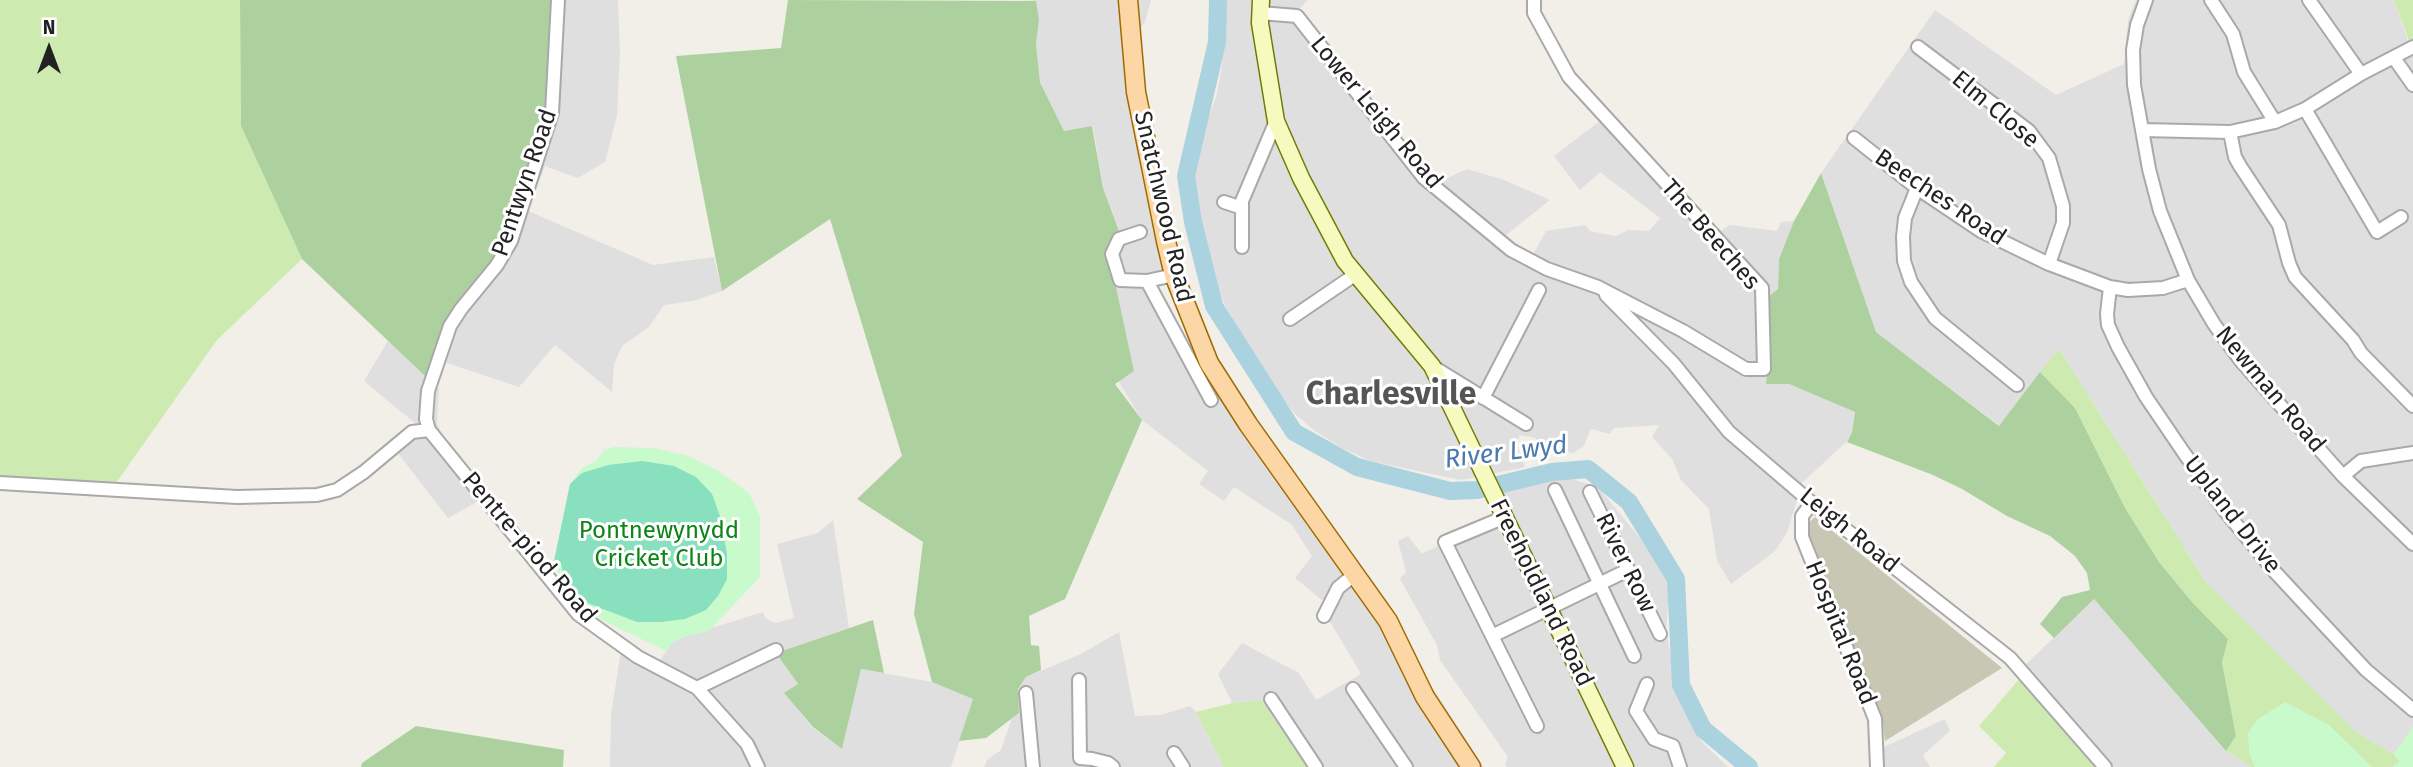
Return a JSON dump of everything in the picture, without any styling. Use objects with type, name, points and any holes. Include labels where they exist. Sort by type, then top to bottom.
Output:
[{"type":"main road","name":"Snatchwood Road","points":[[1128,0],[1136,92],[1174,275],[1209,363],[1248,424],[1388,621],[1425,697],[1471,767]]},
{"type":"main road","name":"Freeholdland Road","points":[[1260,6],[1276,121],[1301,178],[1345,261],[1433,366],[1625,767]]},
{"type":"street","name":"Pentwyn Road","points":[[429,430],[426,419],[428,391],[450,326],[497,265],[510,241],[552,113],[558,0]]},
{"type":"street","name":"The Beeches","points":[[1534,0],[1534,13],[1569,77],[1762,288],[1764,369],[1746,369],[1683,331],[1598,287]]},
{"type":"street","name":"Newman Road","points":[[2146,0],[2137,25],[2133,50],[2134,85],[2149,169],[2160,211],[2188,280],[2214,324],[2241,361],[2343,475],[2413,544]]},
{"type":"street","points":[[2211,0],[2233,34],[2244,72],[2275,122]]},
{"type":"street","points":[[2309,0],[2361,74]]},
{"type":"street","name":"Lower Leigh Road","points":[[1260,6],[1297,16],[1424,178],[1511,250],[1547,269],[1598,287]]},
{"type":"street","name":"Elm Close","points":[[1918,47],[2029,131],[2049,158],[2063,206],[2063,223],[2049,264]]},
{"type":"street","points":[[2142,130],[2230,132],[2275,122],[2305,109],[2361,74],[2413,47]]},
{"type":"street","points":[[2394,58],[2413,85]]},
{"type":"street","points":[[2305,109],[2377,232],[2401,217]]},
{"type":"street","points":[[1242,247],[1242,201],[1276,121]]},
{"type":"street","points":[[2230,132],[2235,157],[2279,225],[2284,237],[2288,264],[2295,277],[2353,340],[2361,353],[2413,405]]},
{"type":"street","name":"Beeches Road","points":[[1854,138],[1917,188],[1981,231],[2049,264],[2110,287],[2145,290],[2163,288],[2188,280]]},
{"type":"street","points":[[1917,188],[1905,218],[1903,237],[1904,261],[1911,282],[1935,318],[2017,385]]},
{"type":"street","points":[[1224,202],[1242,208]]},
{"type":"street","points":[[1140,232],[1119,239],[1112,254],[1120,280],[1147,281],[1174,275]]},
{"type":"street","points":[[1290,320],[1356,274]]},
{"type":"street","points":[[1147,281],[1211,400]]},
{"type":"street","name":"Leigh Road","points":[[1598,287],[1674,364],[1729,432],[1812,503],[2010,658],[2105,767]]},
{"type":"street","name":"Upland Drive","points":[[2110,287],[2108,325],[2118,347],[2146,397],[2226,512],[2275,572],[2366,670],[2413,710]]},
{"type":"street","points":[[1483,398],[1539,289]]},
{"type":"street","points":[[1433,366],[1526,424]]},
{"type":"street","points":[[0,483],[237,497],[317,495],[346,484],[412,432],[429,430]]},
{"type":"street","name":"Pentre-piod Road","points":[[429,430],[578,614],[638,657],[697,688],[747,744],[758,767]]},
{"type":"street","points":[[2343,475],[2361,461],[2413,453]]},
{"type":"street","points":[[1555,490],[1634,656]]},
{"type":"street","name":"River Row","points":[[1590,492],[1660,634]]},
{"type":"street","name":"Hospital Road","points":[[1812,503],[1802,516],[1802,537],[1875,719],[1877,767]]},
{"type":"street","points":[[1505,517],[1445,542],[1537,726]]},
{"type":"street","points":[[1492,636],[1629,570]]},
{"type":"street","points":[[1324,617],[1338,588],[1355,574]]},
{"type":"street","points":[[697,688],[776,650]]},
{"type":"street","points":[[1079,680],[1080,758]]},
{"type":"street","points":[[1647,684],[1636,711],[1654,739],[1673,746],[1680,767]]},
{"type":"street","points":[[1353,689],[1406,767]]},
{"type":"street","points":[[1026,693],[1033,767]]},
{"type":"street","points":[[1270,699],[1316,767]]},
{"type":"street","points":[[1174,753],[1183,767]]},
{"type":"street","points":[[1068,767],[1080,758],[1093,759],[1113,767]]},
{"type":"shaded area","points":[[553,0],[618,0],[620,51],[617,116],[605,162],[578,178],[545,166],[528,211],[653,265],[714,257],[722,291],[693,301],[664,305],[649,327],[622,346],[614,364],[612,392],[555,345],[519,387],[432,358]]},
{"type":"shaded area","points":[[1024,0],[1151,0],[1145,22],[1138,32],[1148,130],[1184,280],[1162,284],[1157,289],[1191,354],[1354,585],[1369,575],[1391,607],[1430,684],[1484,767],[1307,767],[1261,700],[1232,703],[1218,674],[1242,643],[1299,673],[1316,700],[1361,674],[1331,623],[1315,615],[1323,601],[1295,578],[1312,556],[1292,525],[1234,487],[1224,501],[1199,484],[1208,471],[1142,420],[1117,379],[1134,371],[1107,245],[1119,230],[1103,188],[1093,126],[1064,131],[1040,81],[1036,44],[1039,19],[1036,1]]},
{"type":"shaded area","points":[[1225,0],[1308,0],[1297,11],[1429,173],[1441,181],[1467,169],[1504,180],[1550,200],[1505,236],[1533,255],[1546,231],[1585,225],[1590,231],[1616,236],[1628,230],[1649,231],[1660,218],[1600,172],[1580,190],[1554,156],[1609,114],[1721,231],[1729,225],[1777,231],[1781,222],[1794,221],[1779,259],[1767,384],[1789,384],[1855,412],[1852,432],[1846,442],[1802,483],[1787,533],[1775,551],[1731,584],[1717,561],[1709,509],[1681,480],[1672,459],[1652,437],[1659,425],[1614,428],[1610,434],[1591,429],[1583,447],[1573,453],[1535,451],[1536,438],[1520,435],[1516,444],[1525,467],[1461,480],[1370,461],[1315,431],[1293,412],[1265,377],[1220,296],[1196,226],[1191,167],[1217,94],[1223,58]]},
{"type":"shaded area","points":[[2136,0],[2394,0],[2408,41],[2413,39],[2413,727],[2394,754],[2356,732],[2206,582],[2059,349],[2000,426],[1876,332],[1821,173],[1935,10],[2056,95],[2124,64],[2128,20]]},
{"type":"shaded area","points":[[388,341],[439,389],[437,423],[442,435],[489,495],[448,518],[397,452],[416,438],[416,424],[364,381]]},
{"type":"shaded area","points":[[1563,476],[1598,487],[1668,572],[1666,631],[1678,691],[1702,742],[1728,767],[1507,767],[1505,764],[1508,757],[1440,660],[1437,645],[1400,579],[1406,572],[1398,541],[1408,536],[1422,554],[1496,517],[1488,494]]},
{"type":"shaded area","points":[[1815,517],[2002,668],[1885,741],[1882,717],[1812,544],[1807,524]]},
{"type":"shaded area","points":[[833,520],[849,628],[776,653],[798,684],[785,693],[812,727],[842,749],[861,669],[932,682],[973,699],[951,767],[610,767],[611,715],[622,644],[658,663],[672,643],[683,637],[763,612],[765,618],[775,623],[794,618],[777,544],[818,533]]},
{"type":"shaded area","points":[[2094,599],[2226,751],[2251,767],[2095,767],[2016,674]]},
{"type":"shaded area","points":[[1119,632],[1135,716],[1161,715],[1190,706],[1196,712],[1224,767],[984,767],[988,759],[1001,750],[1012,718],[1019,713],[1018,690],[1026,677],[1079,655]]},
{"type":"shaded area","points":[[1945,719],[1950,731],[1923,755],[1930,767],[1872,767],[1873,752]]},
{"type":"green space","points":[[0,0],[240,0],[241,126],[302,259],[217,340],[111,490],[0,483]]},
{"type":"green space","points":[[240,0],[553,0],[547,111],[516,212],[491,265],[445,324],[425,376],[302,259],[241,126]]},
{"type":"green space","points":[[788,0],[1036,1],[1039,19],[1036,44],[1040,82],[1064,131],[1092,126],[1103,188],[1119,231],[1107,245],[1134,371],[1115,384],[1142,420],[1065,599],[1029,616],[1031,645],[1039,646],[1041,670],[1026,677],[1018,689],[1019,713],[986,738],[959,741],[973,699],[932,682],[914,614],[923,542],[857,499],[902,456],[830,219],[722,291],[676,56],[781,48]]},
{"type":"green space","points":[[2394,0],[2413,0],[2413,39],[2409,41]]},
{"type":"green space","points":[[1821,173],[1876,332],[1999,426],[2040,372],[2075,408],[2125,508],[2159,562],[2192,602],[2228,639],[2222,662],[2236,736],[2226,751],[2094,599],[2054,638],[2040,624],[2062,597],[2090,590],[2087,573],[2075,556],[2050,536],[2007,516],[1933,475],[1847,442],[1852,432],[1855,412],[1789,384],[1766,384],[1770,352],[1767,298],[1778,289],[1779,259],[1794,221]]},
{"type":"green space","points":[[2059,349],[2206,582],[2356,732],[2394,754],[2400,762],[2393,767],[2372,767],[2361,758],[2249,752],[2255,767],[2251,767],[2226,751],[2236,736],[2222,662],[2228,639],[2192,602],[2159,562],[2125,508],[2075,408],[2040,372]]},
{"type":"green space","name":"Pontnewynydd Cricket Club","points":[[614,447],[653,448],[686,455],[717,470],[749,493],[760,516],[760,577],[709,631],[683,637],[672,643],[666,651],[602,620],[569,593],[554,564],[570,484],[582,468],[596,461],[604,450]]},
{"type":"green space","name":"Pontnewynydd Cricket Club","points":[[642,461],[674,466],[696,477],[712,494],[721,519],[727,554],[727,579],[706,610],[685,619],[637,622],[590,604],[569,593],[560,561],[554,561],[570,484],[582,473],[608,465]]},
{"type":"green space","points":[[873,620],[884,673],[861,669],[842,749],[813,727],[784,693],[798,684],[776,653]]},
{"type":"green space","points":[[2020,678],[2095,767],[1994,767],[2006,753],[1979,726]]},
{"type":"green space","points":[[1261,700],[1307,767],[1224,767],[1196,712],[1232,703]]},
{"type":"green space","points":[[2285,702],[2329,725],[2372,767],[2255,767],[2249,752],[2248,733],[2258,719]]},
{"type":"green space","points":[[416,726],[564,750],[563,767],[361,767],[362,763]]},
{"type":"green space","points":[[2413,727],[2413,767],[2393,767],[2400,762],[2394,754]]},
{"type":"waterway","name":"River Lwyd","points":[[1218,0],[1217,42],[1186,176],[1193,222],[1214,306],[1294,432],[1357,467],[1450,491],[1477,490],[1552,472],[1588,469],[1629,502],[1676,579],[1681,685],[1703,729],[1749,767]]},
{"type":"district","name":"Charlesville","points":[[1391,395]]}]
